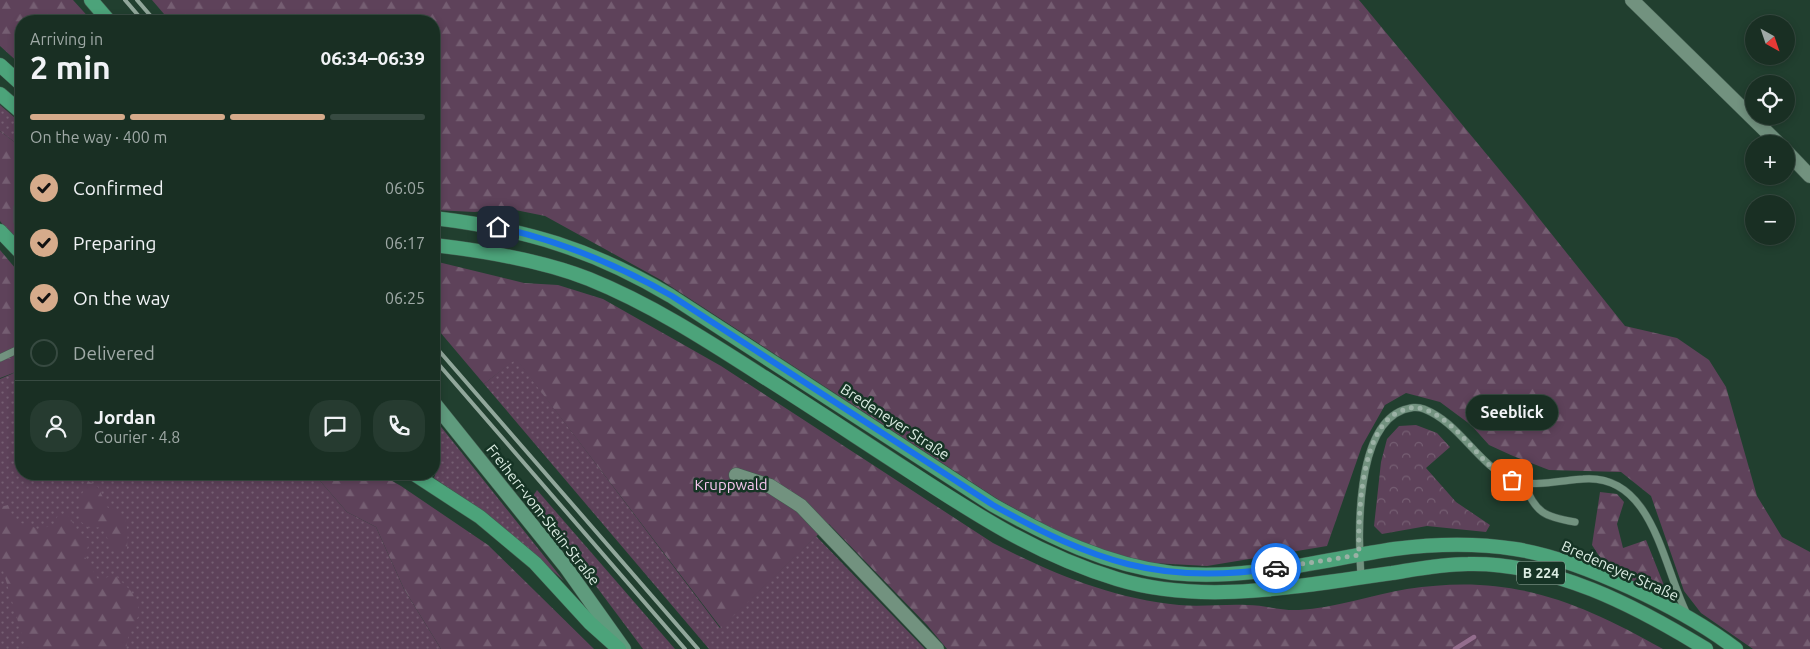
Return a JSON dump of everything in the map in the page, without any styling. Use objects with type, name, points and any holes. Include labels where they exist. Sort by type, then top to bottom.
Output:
[{"type":"main road","points":[[91,0],[104,15]]},
{"type":"main road","points":[[0,65],[15,79]]},
{"type":"main road","points":[[0,94],[15,107]]},
{"type":"main road","name":"Bredeneyer Straße","points":[[440,219],[483,224],[549,240],[592,254],[633,273],[672,296],[993,505],[1044,534],[1084,552],[1126,565],[1171,573],[1211,575],[1252,572],[1420,546],[1515,549],[1552,558],[1637,592],[1689,619],[1736,649]]},
{"type":"main road","points":[[0,231],[15,247]]},
{"type":"main road","name":"Bredeneyer Straße","points":[[440,246],[545,266],[586,278],[632,299],[710,342],[985,520],[1034,548],[1077,567],[1122,581],[1168,590],[1211,592],[1252,590],[1434,566],[1471,563],[1512,567],[1547,574],[1631,607],[1706,649]]},
{"type":"main road","name":"Freiherr-vom-Stein-Straße","points":[[440,410],[565,566],[624,649]]},
{"type":"main road","points":[[423,480],[480,517],[535,563],[590,623],[619,649]]},
{"type":"street","points":[[1632,0],[1770,135]]},
{"type":"street","points":[[1795,161],[1810,176]]},
{"type":"street","points":[[736,475],[770,486],[801,506],[936,649]]},
{"type":"lane","points":[[0,358],[15,351]]},
{"type":"lane","name":"Bredeneyer Straße","points":[[1361,577],[1358,515],[1372,443],[1381,426],[1393,414],[1413,407],[1424,409],[1447,422],[1489,464],[1512,480],[1524,483],[1588,478],[1610,483],[1629,491],[1643,507],[1676,592],[1689,619]]},
{"type":"lane","points":[[1524,483],[1537,508],[1551,518],[1575,522]]},
{"type":"green space","points":[[0,0],[73,0],[87,15],[15,15],[15,60],[0,46]]},
{"type":"green space","points":[[152,0],[1359,0],[1522,197],[1625,326],[1677,338],[1709,360],[1726,387],[1757,496],[1782,537],[1810,552],[1810,649],[1753,649],[1701,613],[1684,591],[1651,496],[1621,472],[1549,470],[1489,445],[1471,425],[1440,402],[1406,393],[1385,405],[1362,446],[1327,546],[1207,566],[1152,563],[1086,547],[999,500],[661,280],[545,216],[506,208],[475,212],[440,210],[440,15],[165,15]]},
{"type":"green space","points":[[0,105],[15,118],[15,142],[0,131]]},
{"type":"green space","points":[[0,131],[15,142],[15,240],[0,221]]},
{"type":"green space","points":[[0,250],[15,268],[15,372],[0,378]]},
{"type":"green space","name":"Kruppwald","points":[[440,262],[524,283],[558,285],[603,299],[721,366],[993,543],[1060,574],[1106,591],[1154,602],[1179,605],[1253,605],[1293,610],[1326,607],[1407,589],[1444,585],[1478,585],[1510,588],[1571,604],[1601,617],[1663,649],[947,649],[927,625],[829,524],[721,628],[516,359],[484,384],[440,332]]},
{"type":"green space","points":[[516,358],[720,628],[816,536],[925,649],[709,649],[484,384]]},
{"type":"green space","points":[[15,373],[15,480],[320,480],[347,512],[376,527],[404,589],[441,649],[0,649],[0,379]]},
{"type":"green space","points":[[1416,425],[1437,433],[1450,447],[1426,468],[1456,502],[1490,525],[1486,532],[1427,526],[1382,534],[1374,526],[1381,462],[1387,439],[1399,426]]},
{"type":"green space","points":[[440,426],[564,581],[490,516],[437,480],[440,480]]},
{"type":"green space","points":[[320,480],[390,480],[401,486],[488,545],[594,649],[441,649],[404,589],[376,527],[347,512]]},
{"type":"green space","points":[[88,481],[98,487],[108,508],[120,513],[124,518],[128,535],[127,549],[119,552],[111,548],[103,527],[89,528],[80,521],[81,496]]},
{"type":"green space","points":[[537,490],[675,649],[643,649],[531,499]]},
{"type":"green space","points":[[1600,492],[1617,494],[1624,502],[1617,524],[1623,548],[1646,540],[1669,598],[1608,570],[1592,545]]},
{"type":"green space","points":[[8,505],[15,522],[30,525],[39,530],[54,524],[58,515],[64,514],[70,517],[78,534],[90,539],[85,557],[99,581],[114,574],[131,591],[138,604],[139,615],[129,633],[126,649],[26,649],[0,560],[0,507]]},
{"type":"waterway","points":[[1455,649],[1474,637]]},
{"type":"railway","points":[[125,0],[138,15]]},
{"type":"railway","points":[[137,0],[150,15]]},
{"type":"railway","points":[[440,352],[698,649]]},
{"type":"railway","points":[[440,366],[685,649]]},
{"type":"way so far","points":[[1276,568],[1359,555],[1358,515],[1372,443],[1381,426],[1393,414],[1413,407],[1424,409],[1447,422],[1489,464],[1512,480]]},
{"type":"place","name":"Seeblick","points":[[1512,480]]},
{"type":"route","points":[[498,227],[549,240],[592,254],[633,273],[672,296],[993,505],[1044,534],[1084,552],[1126,565],[1171,573],[1211,575],[1276,568]]}]
